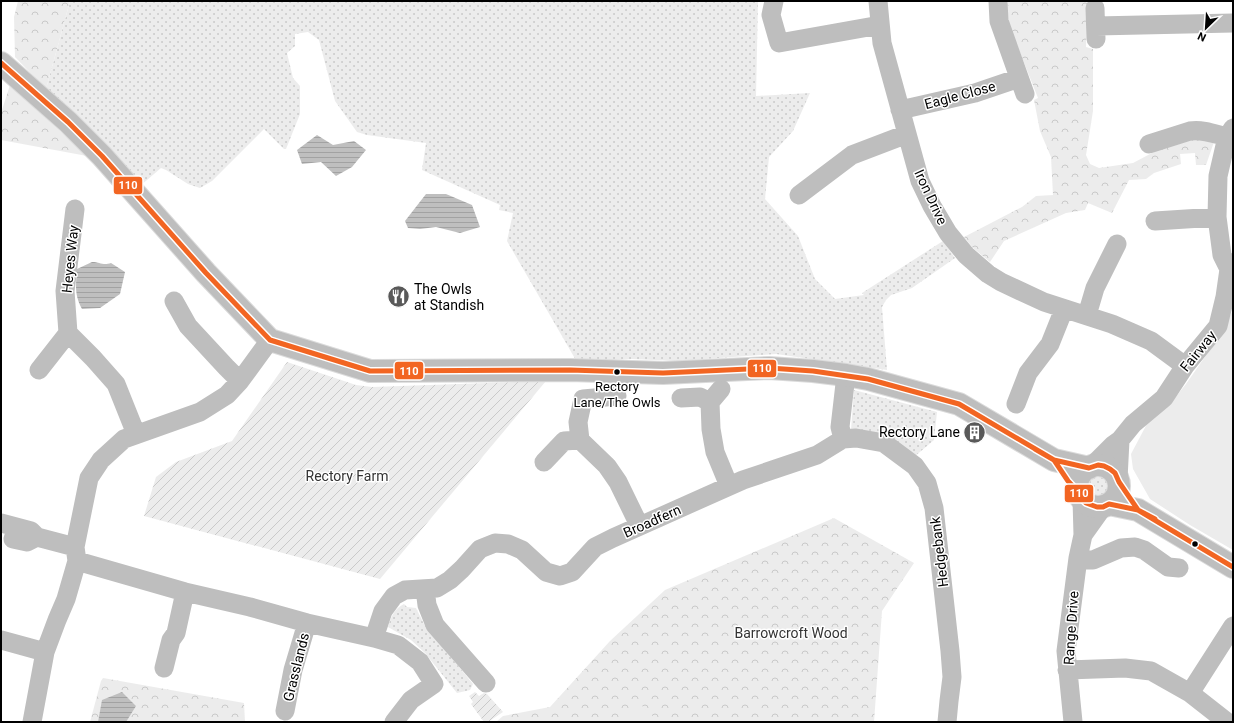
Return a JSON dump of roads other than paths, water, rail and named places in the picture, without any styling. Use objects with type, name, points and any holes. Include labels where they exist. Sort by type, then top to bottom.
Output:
[{"type":"main road","points":[[1,63],[68,122],[102,156],[206,273],[270,340],[370,371],[570,370],[663,373],[769,368],[813,371],[868,379],[959,404],[1054,460],[1090,467],[1098,465],[1104,466],[1115,473],[1138,510]]},
{"type":"main road","points":[[1054,460],[1080,496],[1091,506],[1106,505],[1138,510],[1233,567]]},
{"type":"main road","points":[[1080,496],[1077,487],[1080,476],[1090,467]]},
{"type":"main road","points":[[1106,505],[1114,500],[1118,495],[1118,480]]},
{"type":"street","points":[[774,1],[771,15],[779,43],[880,25]]},
{"type":"street","name":"Iron Drive","points":[[878,1],[882,43],[920,181],[932,206],[948,233],[966,255],[988,274],[1001,282],[1044,302],[1112,324],[1151,341],[1185,366]]},
{"type":"street","name":"Eagle Close","points":[[900,110],[975,93],[1022,86],[999,21],[998,1]]},
{"type":"street","points":[[1095,24],[1233,23]]},
{"type":"street","name":"Fairway","points":[[1090,467],[1120,440],[1133,424],[1164,398],[1185,366],[1218,326],[1225,297],[1229,268],[1222,255],[1217,217],[1218,176],[1230,133],[1196,130],[1150,144]]},
{"type":"street","points":[[798,195],[852,155],[907,134]]},
{"type":"street","name":"Heyes Way","points":[[68,333],[65,291],[75,209]]},
{"type":"street","points":[[1155,221],[1217,217]]},
{"type":"street","points":[[1087,315],[1095,288],[1117,244]]},
{"type":"street","points":[[174,302],[188,326],[240,381]]},
{"type":"street","points":[[1015,404],[1028,373],[1050,344],[1064,309]]},
{"type":"street","points":[[39,370],[68,333],[116,384],[136,434]]},
{"type":"street","points":[[32,722],[45,652],[66,599],[76,554],[89,478],[101,460],[124,439],[200,412],[227,395],[240,381],[270,340]]},
{"type":"street","points":[[843,439],[840,427],[846,375]]},
{"type":"street","points":[[681,398],[715,395],[711,429],[715,452],[729,486]]},
{"type":"street","points":[[617,396],[582,399],[578,422],[580,440],[607,466],[618,482],[639,526]]},
{"type":"street","name":"Hedgebank","points":[[843,439],[856,438],[884,443],[915,466],[927,483],[934,508],[950,651],[952,677],[947,722]]},
{"type":"street","name":"Broadfern","points":[[374,638],[383,611],[394,596],[405,590],[437,588],[450,580],[480,549],[495,544],[508,544],[522,550],[546,572],[560,576],[572,572],[595,546],[743,480],[816,456],[843,439]]},
{"type":"street","points":[[544,462],[564,441],[580,440]]},
{"type":"street","points":[[1118,480],[1120,440]]},
{"type":"street","name":"Range Drive","points":[[1073,722],[1066,651],[1078,558],[1083,535],[1080,496]]},
{"type":"street","name":"Range Drive","points":[[1083,535],[1106,505]]},
{"type":"street","points":[[1,523],[30,531],[37,537],[27,542],[13,539]]},
{"type":"street","name":"Grasslands","points":[[37,537],[76,554],[185,592],[250,607],[307,623],[374,638]]},
{"type":"street","points":[[1078,558],[1093,560],[1121,548],[1135,547],[1144,550],[1168,567],[1179,568]]},
{"type":"street","points":[[425,589],[427,605],[435,625],[486,683]]},
{"type":"street","points":[[164,668],[171,640],[176,633],[185,592]]},
{"type":"street","name":"Grasslands","points":[[285,711],[293,670],[307,623]]},
{"type":"street","points":[[1190,693],[1233,626]]},
{"type":"street","points":[[374,638],[398,645],[420,662],[434,684],[411,700],[394,722]]},
{"type":"street","points":[[1,640],[45,652]]},
{"type":"street","points":[[1067,670],[1126,668],[1151,671],[1190,693],[1227,722]]},
{"type":"place","name":"The Owls at Standish","points":[[398,297]]},
{"type":"place","name":"Rectory Lane/The Owls","points":[[617,372]]},
{"type":"place","name":"Rectory Lane","points":[[975,432]]},
{"type":"park label","name":"Rectory Farm","points":[[347,476]]},
{"type":"park label","name":"Barrowcroft Wood","points":[[791,633]]}]
